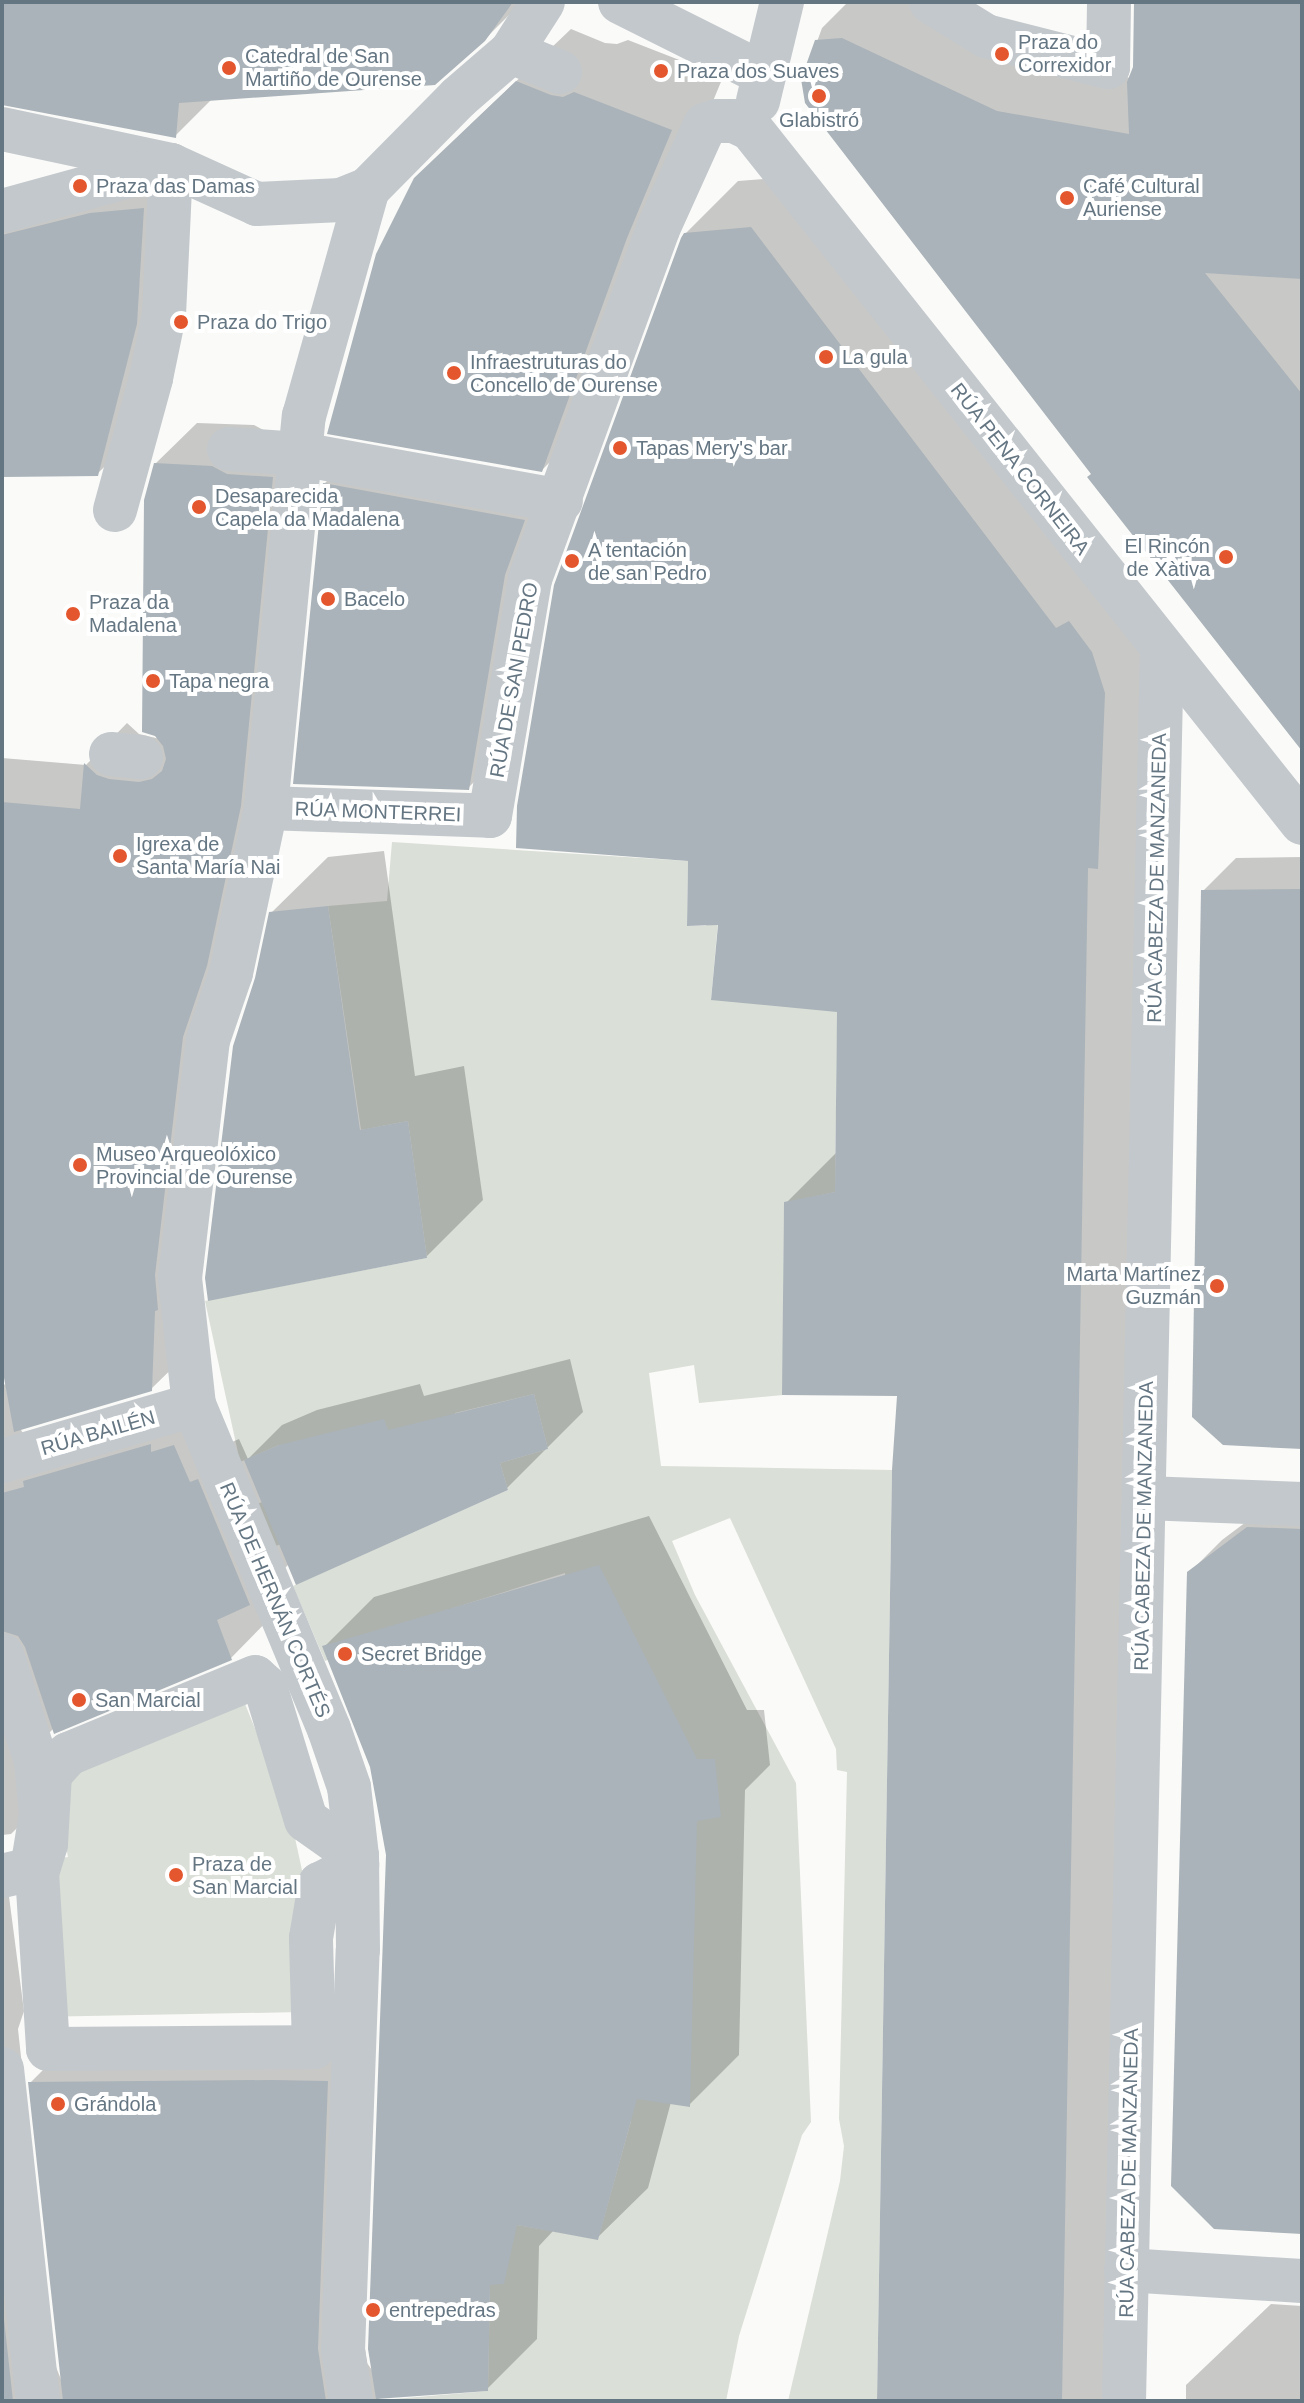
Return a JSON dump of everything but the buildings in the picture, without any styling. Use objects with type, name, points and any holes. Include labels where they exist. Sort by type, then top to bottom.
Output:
[{"type":"street","points":[[2,129],[171,165],[257,204],[341,200],[368,189],[459,97],[511,52],[543,2]]},
{"type":"street","points":[[620,2],[764,74]]},
{"type":"street","points":[[718,123],[764,74],[782,2]]},
{"type":"street","points":[[931,2],[986,36],[1108,67],[1109,2]]},
{"type":"street","points":[[511,52],[560,72]]},
{"type":"street","name":"RÚA DE SAN PEDRO","points":[[490,816],[530,579],[658,229],[718,123]]},
{"type":"street","name":"RÚA PENA CORNEIRA","points":[[718,123],[1162,650],[1302,823]]},
{"type":"street","points":[[2,211],[171,165]]},
{"type":"street","points":[[115,510],[144,446],[164,315],[171,165]]},
{"type":"street","name":"RÚA DE HERNÁN CORTÉS","points":[[351,2401],[343,2350],[357,2038],[357,1860],[349,1787],[329,1729],[194,1405],[180,1278],[206,1055],[231,973],[266,808],[304,416],[368,189]]},
{"type":"street","points":[[229,449],[300,454],[561,501]]},
{"type":"street","name":"RÚA CABEZA DE MANZANEDA","points":[[1124,2401],[1162,650]]},
{"type":"street","name":"RÚA MONTERREI","points":[[266,808],[490,816]]},
{"type":"street","name":"RÚA BAILÉN","points":[[2,1461],[194,1405]]},
{"type":"street","points":[[1145,1498],[1302,1504]]},
{"type":"street","points":[[2,1655],[36,1761],[41,1814],[32,1869],[2,1876]]},
{"type":"street","points":[[255,1677],[265,1686],[306,1820],[357,1860],[320,1884],[311,1938],[314,2047],[48,2049],[37,1873],[46,1844],[50,1774],[68,1754],[255,1677]]},
{"type":"street","points":[[2,2069],[38,2401]]},
{"type":"street","points":[[1126,2270],[1302,2281]]},
{"type":"shaded area","points":[[392,842],[688,861],[687,926],[706,926],[710,910],[719,910],[711,1000],[839,869],[835,1192],[784,1203],[783,1395],[699,1403],[694,1365],[649,1373],[661,1466],[892,1470],[877,2401],[788,2401],[840,2181],[844,2146],[839,2119],[847,1772],[837,1770],[836,1749],[730,1518],[672,1541],[695,1595],[796,1783],[811,2122],[802,2135],[739,2336],[726,2401],[371,2401],[488,2391],[490,2285],[517,2225],[598,2239],[631,2121],[565,1573],[447,1610],[325,1661],[293,1586],[508,1490],[500,1463],[548,1449],[534,1394],[455,1413],[460,1463],[276,1546],[257,1504],[395,1452],[279,1445],[240,1462],[205,1301],[427,1258],[408,1121],[361,1130],[328,906],[387,901]]},
{"type":"shaded area","name":"Praza de San Marcial","points":[[241,1694],[290,1815],[305,1884],[301,2012],[35,2017],[14,1866],[68,1857],[52,1769]]},
{"type":"place","name":"Praza do Correxidor","points":[[1002,54]]},
{"type":"place","name":"Catedral de San Martiño de Ourense","points":[[229,68]]},
{"type":"place","name":"Praza dos Suaves","points":[[661,71]]},
{"type":"place","name":"Glabistró","points":[[819,96]]},
{"type":"place","name":"Praza das Damas","points":[[80,186]]},
{"type":"place","name":"Café Cultural Auriense","points":[[1067,198]]},
{"type":"place","name":"Praza do Trigo","points":[[181,322]]},
{"type":"place","name":"La gula","points":[[826,357]]},
{"type":"place","name":"Infraestruturas do Concello de Ourense","points":[[454,373]]},
{"type":"place","name":"Tapas Mery's bar","points":[[620,448]]},
{"type":"place","name":"Desaparecida Capela da Madalena","points":[[199,507]]},
{"type":"place","name":"El Rincón de Xàtiva","points":[[1226,557]]},
{"type":"place","name":"A tentación de san Pedro","points":[[572,561]]},
{"type":"place","name":"Bacelo","points":[[328,599]]},
{"type":"place","name":"Praza da Madalena","points":[[73,614]]},
{"type":"place","name":"Tapa negra","points":[[153,681]]},
{"type":"place","name":"Igrexa de Santa María Nai","points":[[120,856]]},
{"type":"place","name":"Museo Arqueolóxico Provincial de Ourense","points":[[80,1165]]},
{"type":"place","name":"Marta Martínez Guzmán","points":[[1217,1286]]},
{"type":"place","name":"Secret Bridge","points":[[345,1654]]},
{"type":"place","name":"San Marcial","points":[[79,1700]]},
{"type":"place","name":"Praza de San Marcial","points":[[176,1875]]},
{"type":"place","name":"Grándola","points":[[58,2104]]},
{"type":"place","name":"entrepedras","points":[[373,2310]]}]
